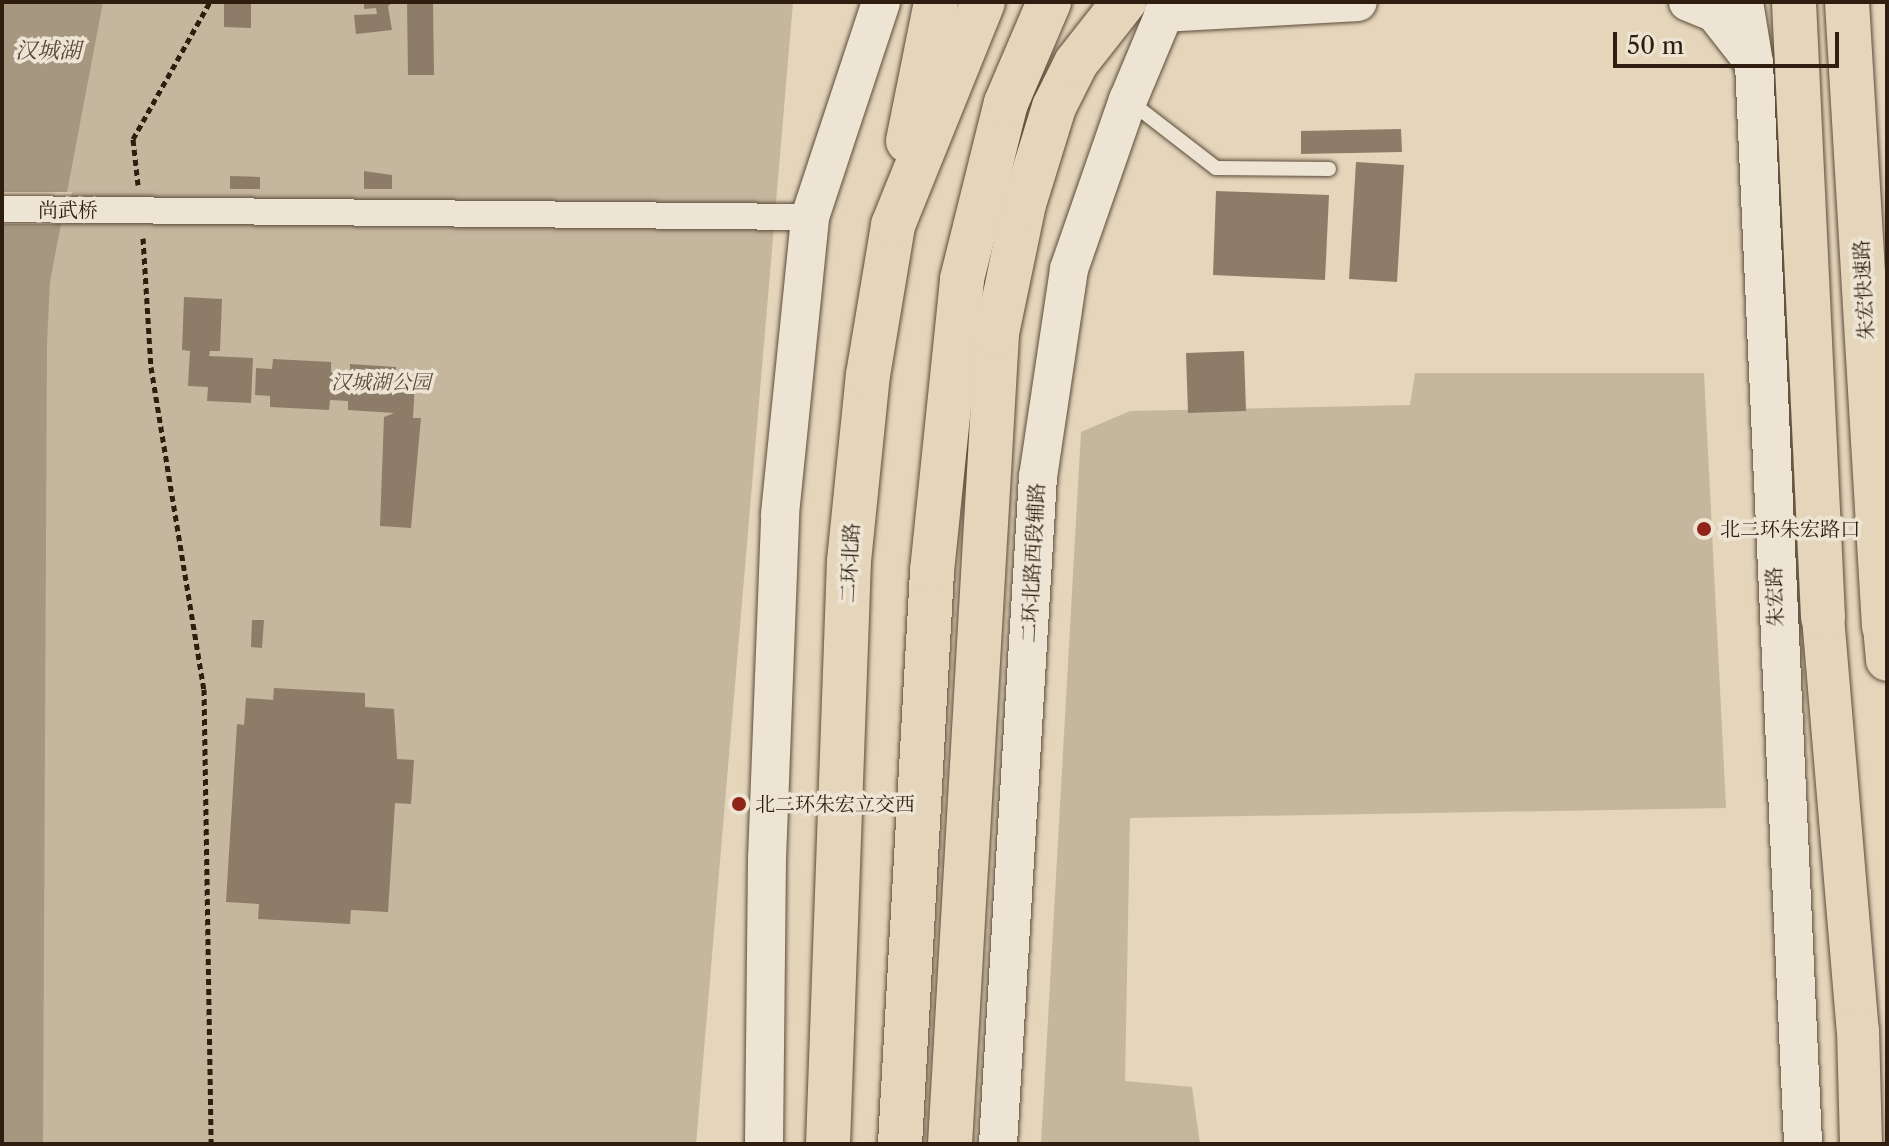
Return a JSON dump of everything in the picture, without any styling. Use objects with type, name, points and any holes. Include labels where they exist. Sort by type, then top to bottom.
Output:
[{"type":"highway","points":[[893,225],[936,2]]},
{"type":"highway","name":"二环北路","points":[[828,1144],[849,561],[868,375],[893,225],[983,2]]},
{"type":"highway","points":[[900,1144],[932,571],[962,279],[1006,103],[1049,2]]},
{"type":"highway","points":[[1794,2],[1823,617]]},
{"type":"highway","name":"朱宏快速路","points":[[1847,2],[1886,643]]},
{"type":"highway","points":[[950,1144],[997,333],[1024,204],[1054,107],[1076,63],[1152,6]]},
{"type":"main road","points":[[764,1144],[767,859],[780,514],[810,217],[881,2]]},
{"type":"main road","points":[[1152,6],[1358,2]]},
{"type":"main road","points":[[1688,2],[1715,13],[1754,63]]},
{"type":"main road","name":"朱宏路","points":[[1744,2],[1754,63],[1803,1144]]},
{"type":"main road","name":"二环北路西段辅路","points":[[998,1144],[1038,477],[1069,269],[1128,100],[1152,6]]},
{"type":"main road","points":[[1823,617],[1858,1030],[1861,1144]]},
{"type":"street","name":"尚武桥","points":[[2,209],[810,217]]},
{"type":"lane","points":[[1128,100],[1216,168],[1329,169]]},
{"type":"path","points":[[210,2],[133,139],[151,367],[204,689],[211,1144]]},
{"type":"green space","name":"汉城湖公园","points":[[2,2],[793,2],[696,1144],[2,1144]]},
{"type":"green space","points":[[1415,373],[1704,373],[1726,808],[1130,818],[1125,1081],[1192,1087],[1200,1144],[1041,1144],[1081,432],[1130,411],[1410,405]]},
{"type":"water","name":"汉城湖","points":[[2,2],[103,2],[50,282],[47,342],[43,1144],[2,1144]]},
{"type":"pier","points":[[2,192],[72,192],[66,224],[2,224]]},
{"type":"building","points":[[224,2],[251,2],[251,28],[224,27]]},
{"type":"building","points":[[364,2],[393,2],[388,6],[392,30],[356,34],[354,15],[377,14],[376,8],[364,9]]},
{"type":"building","points":[[407,2],[433,2],[434,75],[408,75]]},
{"type":"building","points":[[1401,129],[1402,152],[1301,154],[1301,131]]},
{"type":"building","points":[[1356,162],[1404,165],[1397,282],[1349,279]]},
{"type":"building","points":[[364,171],[392,175],[392,189],[364,189]]},
{"type":"building","points":[[230,176],[260,177],[260,189],[230,189]]},
{"type":"building","points":[[1216,191],[1329,195],[1325,280],[1213,275]]},
{"type":"building","points":[[184,297],[222,299],[220,351],[210,351],[209,356],[253,358],[251,403],[207,401],[208,387],[188,386],[190,351],[182,350]]},
{"type":"building","points":[[1244,351],[1246,411],[1188,413],[1186,353]]},
{"type":"building","points":[[273,359],[331,362],[331,372],[350,374],[350,364],[396,367],[395,380],[415,382],[413,418],[421,418],[411,528],[380,526],[384,417],[394,413],[348,410],[348,401],[330,400],[329,410],[270,407],[270,396],[255,395],[256,368],[272,369]]},
{"type":"building","points":[[252,620],[264,620],[262,648],[251,647]]},
{"type":"building","points":[[274,688],[365,693],[365,707],[394,709],[397,759],[414,760],[411,804],[395,803],[388,912],[351,910],[350,924],[258,919],[259,904],[226,902],[237,724],[244,725],[246,698],[273,700]]},
{"type":"place","name":"北二环朱宏路口","points":[[1704,529]]},
{"type":"place","name":"北二环朱宏立交西","points":[[739,804]]}]
